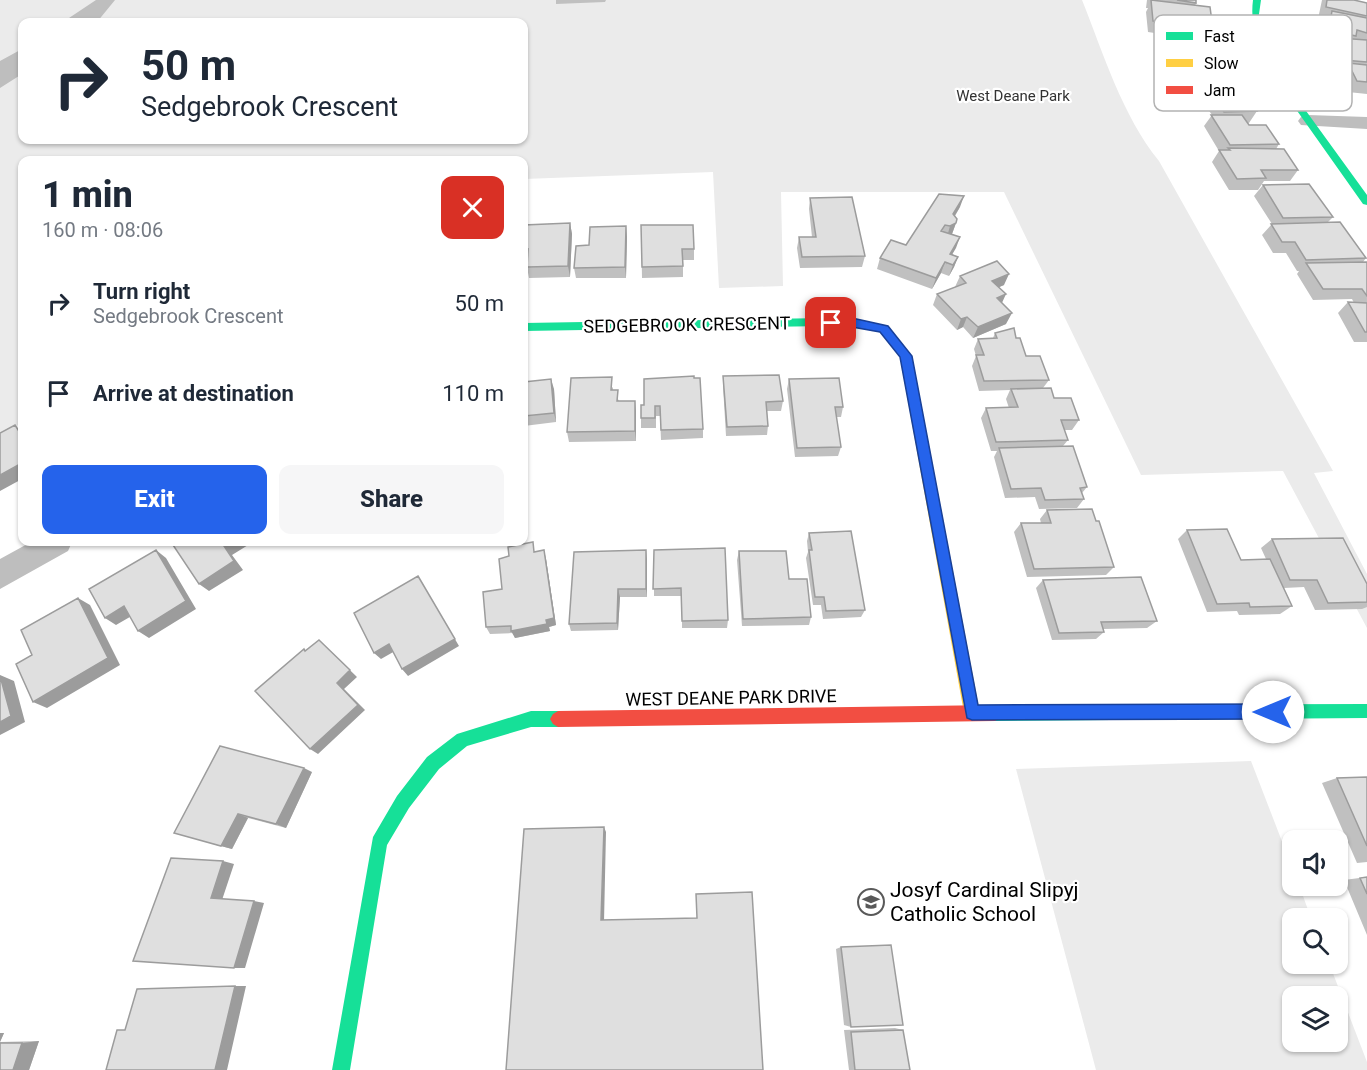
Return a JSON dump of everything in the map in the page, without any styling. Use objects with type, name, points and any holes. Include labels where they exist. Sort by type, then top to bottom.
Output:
[{"type":"street","points":[[1255,15],[1257,0]]},
{"type":"street","points":[[1301,111],[1367,202]]},
{"type":"street","points":[[1308,121],[1367,123]]},
{"type":"street","name":"SEDGEBROOK CRESCENT","points":[[528,327],[852,322],[884,329],[906,356],[972,713]]},
{"type":"street","points":[[0,575],[50,546]]},
{"type":"street","name":"WEST DEANE PARK DRIVE","points":[[341,1070],[379,843],[403,802],[433,763],[463,739],[531,719],[1367,711]]},
{"type":"green space","name":"West Deane Park","points":[[0,0],[1082,0],[1115,84],[1134,124],[1159,161],[1333,471],[1314,473],[1367,574],[1367,628],[1283,471],[1141,475],[1004,192],[781,192],[783,286],[719,288],[713,172],[528,179],[528,156],[18,156],[18,425],[0,434]]},
{"type":"green space","points":[[1251,761],[1282,841],[1282,896],[1303,896],[1307,908],[1282,908],[1282,974],[1333,974],[1338,986],[1282,986],[1282,1052],[1348,1052],[1348,1012],[1367,1062],[1367,1070],[1096,1070],[1016,769]]},
{"type":"shaded area","points":[[96,0],[115,0],[100,18],[69,18]]},
{"type":"shaded area","points":[[18,51],[18,77],[0,88],[0,61]]},
{"type":"building","points":[[1151,0],[1210,7],[1211,15],[1154,15],[1153,21]]},
{"type":"building","points":[[1177,0],[1196,0],[1196,3]]},
{"type":"building","points":[[1327,0],[1354,0],[1367,3],[1367,16],[1326,7]]},
{"type":"building","points":[[1332,11],[1352,15],[1331,15]]},
{"type":"building","points":[[1352,15],[1367,18],[1367,33],[1357,30],[1356,36],[1352,35]]},
{"type":"building","points":[[1352,39],[1367,40],[1367,62],[1352,61]]},
{"type":"building","points":[[1352,63],[1367,65],[1367,82],[1357,81],[1352,71]]},
{"type":"building","points":[[1211,115],[1242,115],[1249,125],[1266,125],[1279,144],[1230,145]]},
{"type":"building","points":[[1228,148],[1284,149],[1298,170],[1261,170],[1266,178],[1237,179],[1219,150],[1230,150]]},
{"type":"building","points":[[1309,184],[1333,217],[1283,218],[1263,185]]},
{"type":"building","points":[[939,194],[964,196],[953,214],[957,219],[956,223],[950,226],[945,225],[941,231],[960,237],[950,254],[958,257],[953,265],[945,262],[936,278],[880,258],[891,240],[906,245]]},
{"type":"building","points":[[852,197],[865,256],[802,257],[799,237],[816,237],[810,198]]},
{"type":"building","points":[[1340,222],[1366,258],[1306,260],[1295,242],[1282,242],[1271,224]]},
{"type":"building","points":[[570,223],[568,266],[528,267],[528,225]]},
{"type":"building","points":[[641,225],[693,225],[694,249],[682,249],[683,266],[642,267]]},
{"type":"building","points":[[626,226],[625,267],[574,268],[576,246],[589,245],[590,227]]},
{"type":"building","points":[[997,261],[1009,274],[992,281],[1006,294],[997,298],[1012,313],[978,327],[967,317],[961,319],[937,294],[966,283],[960,276]]},
{"type":"building","points":[[1367,262],[1367,296],[1362,289],[1323,289],[1306,263]]},
{"type":"building","points":[[1348,302],[1367,303],[1367,332],[1365,332]]},
{"type":"building","points":[[1014,328],[1016,338],[1020,338],[1026,356],[1040,356],[1049,380],[984,381],[976,355],[984,355],[978,339],[997,338],[995,333]]},
{"type":"building","points":[[779,375],[783,401],[766,402],[768,426],[727,427],[723,376]]},
{"type":"building","points":[[694,376],[694,378],[700,378],[703,429],[661,430],[660,406],[655,406],[655,418],[641,418],[641,405],[644,405],[644,379]]},
{"type":"building","points":[[612,377],[611,390],[618,390],[617,401],[635,401],[635,431],[567,432],[571,378]]},
{"type":"building","points":[[839,378],[843,407],[835,407],[841,447],[797,448],[789,379]]},
{"type":"building","points":[[551,379],[554,413],[528,416],[528,382]]},
{"type":"building","points":[[1051,388],[1054,398],[1071,398],[1079,420],[1061,420],[1068,440],[996,442],[986,408],[1018,407],[1011,389]]},
{"type":"building","points":[[15,425],[18,430],[18,465],[0,475],[0,433]]},
{"type":"building","points":[[1073,446],[1087,487],[1080,488],[1084,499],[1045,500],[1041,488],[1011,489],[999,448]]},
{"type":"building","points":[[1092,509],[1096,521],[1099,521],[1114,567],[1034,569],[1021,523],[1051,523],[1047,510]]},
{"type":"building","points":[[1227,529],[1241,560],[1270,559],[1292,606],[1250,607],[1249,603],[1217,604],[1187,530]]},
{"type":"building","points":[[851,531],[865,610],[826,611],[824,597],[815,597],[809,533]]},
{"type":"building","points":[[1343,538],[1367,584],[1367,602],[1328,603],[1317,580],[1290,580],[1272,539]]},
{"type":"building","points":[[533,542],[534,552],[544,550],[554,618],[546,620],[547,624],[511,631],[511,626],[486,627],[483,592],[502,589],[499,559],[509,556],[508,547],[528,546],[528,543]]},
{"type":"building","points":[[174,546],[224,546],[234,561],[199,584]]},
{"type":"building","points":[[725,548],[728,620],[682,621],[681,588],[653,589],[654,550]]},
{"type":"building","points":[[156,550],[186,601],[138,631],[124,606],[105,618],[89,589]]},
{"type":"building","points":[[646,550],[646,589],[618,589],[617,623],[569,624],[574,552]]},
{"type":"building","points":[[739,551],[786,551],[789,579],[807,579],[811,617],[743,619]]},
{"type":"building","points":[[418,576],[455,639],[402,669],[389,644],[374,653],[354,613]]},
{"type":"building","points":[[1141,577],[1157,621],[1101,622],[1104,632],[1059,633],[1043,580]]},
{"type":"building","points":[[78,598],[108,658],[33,702],[16,664],[32,655],[21,630]]},
{"type":"building","points":[[319,640],[350,670],[337,683],[358,705],[310,749],[255,691],[304,649],[305,651]]},
{"type":"building","points":[[0,676],[11,716],[0,722]]},
{"type":"building","points":[[220,746],[304,768],[276,824],[238,814],[221,846],[174,833]]},
{"type":"building","points":[[1367,777],[1367,846],[1337,778]]},
{"type":"building","points":[[604,827],[601,920],[697,918],[696,894],[752,892],[763,1070],[506,1070],[524,829]]},
{"type":"building","points":[[171,858],[223,861],[211,898],[254,901],[234,968],[133,961]]},
{"type":"building","points":[[1367,877],[1367,894],[1360,878]]},
{"type":"building","points":[[891,945],[903,1025],[851,1027],[841,947]]},
{"type":"building","points":[[235,986],[215,1070],[106,1070],[117,1030],[125,1030],[137,989]]},
{"type":"building","points":[[903,1030],[910,1070],[855,1070],[851,1032]]},
{"type":"building","points":[[0,1043],[22,1043],[13,1070],[0,1070]]},
{"type":"traffic: fast","points":[[1255,15],[1257,0]]},
{"type":"traffic: fast","points":[[1302,111],[1367,202]]},
{"type":"traffic: fast","points":[[528,327],[827,322]]},
{"type":"traffic: fast","points":[[995,713],[1367,711]]},
{"type":"traffic: fast","points":[[341,1070],[379,843],[403,802],[433,763],[463,739],[531,719],[558,719]]},
{"type":"traffic: slow","points":[[827,322],[852,322],[884,329],[906,356],[972,713]]},
{"type":"traffic: jam","points":[[558,719],[995,713]]},
{"type":"place","name":"Josyf Cardinal Slipyj Catholic School","points":[[871,902]]},
{"type":"route","points":[[831,323],[852,322],[884,329],[906,356],[972,713],[1273,712]]}]
